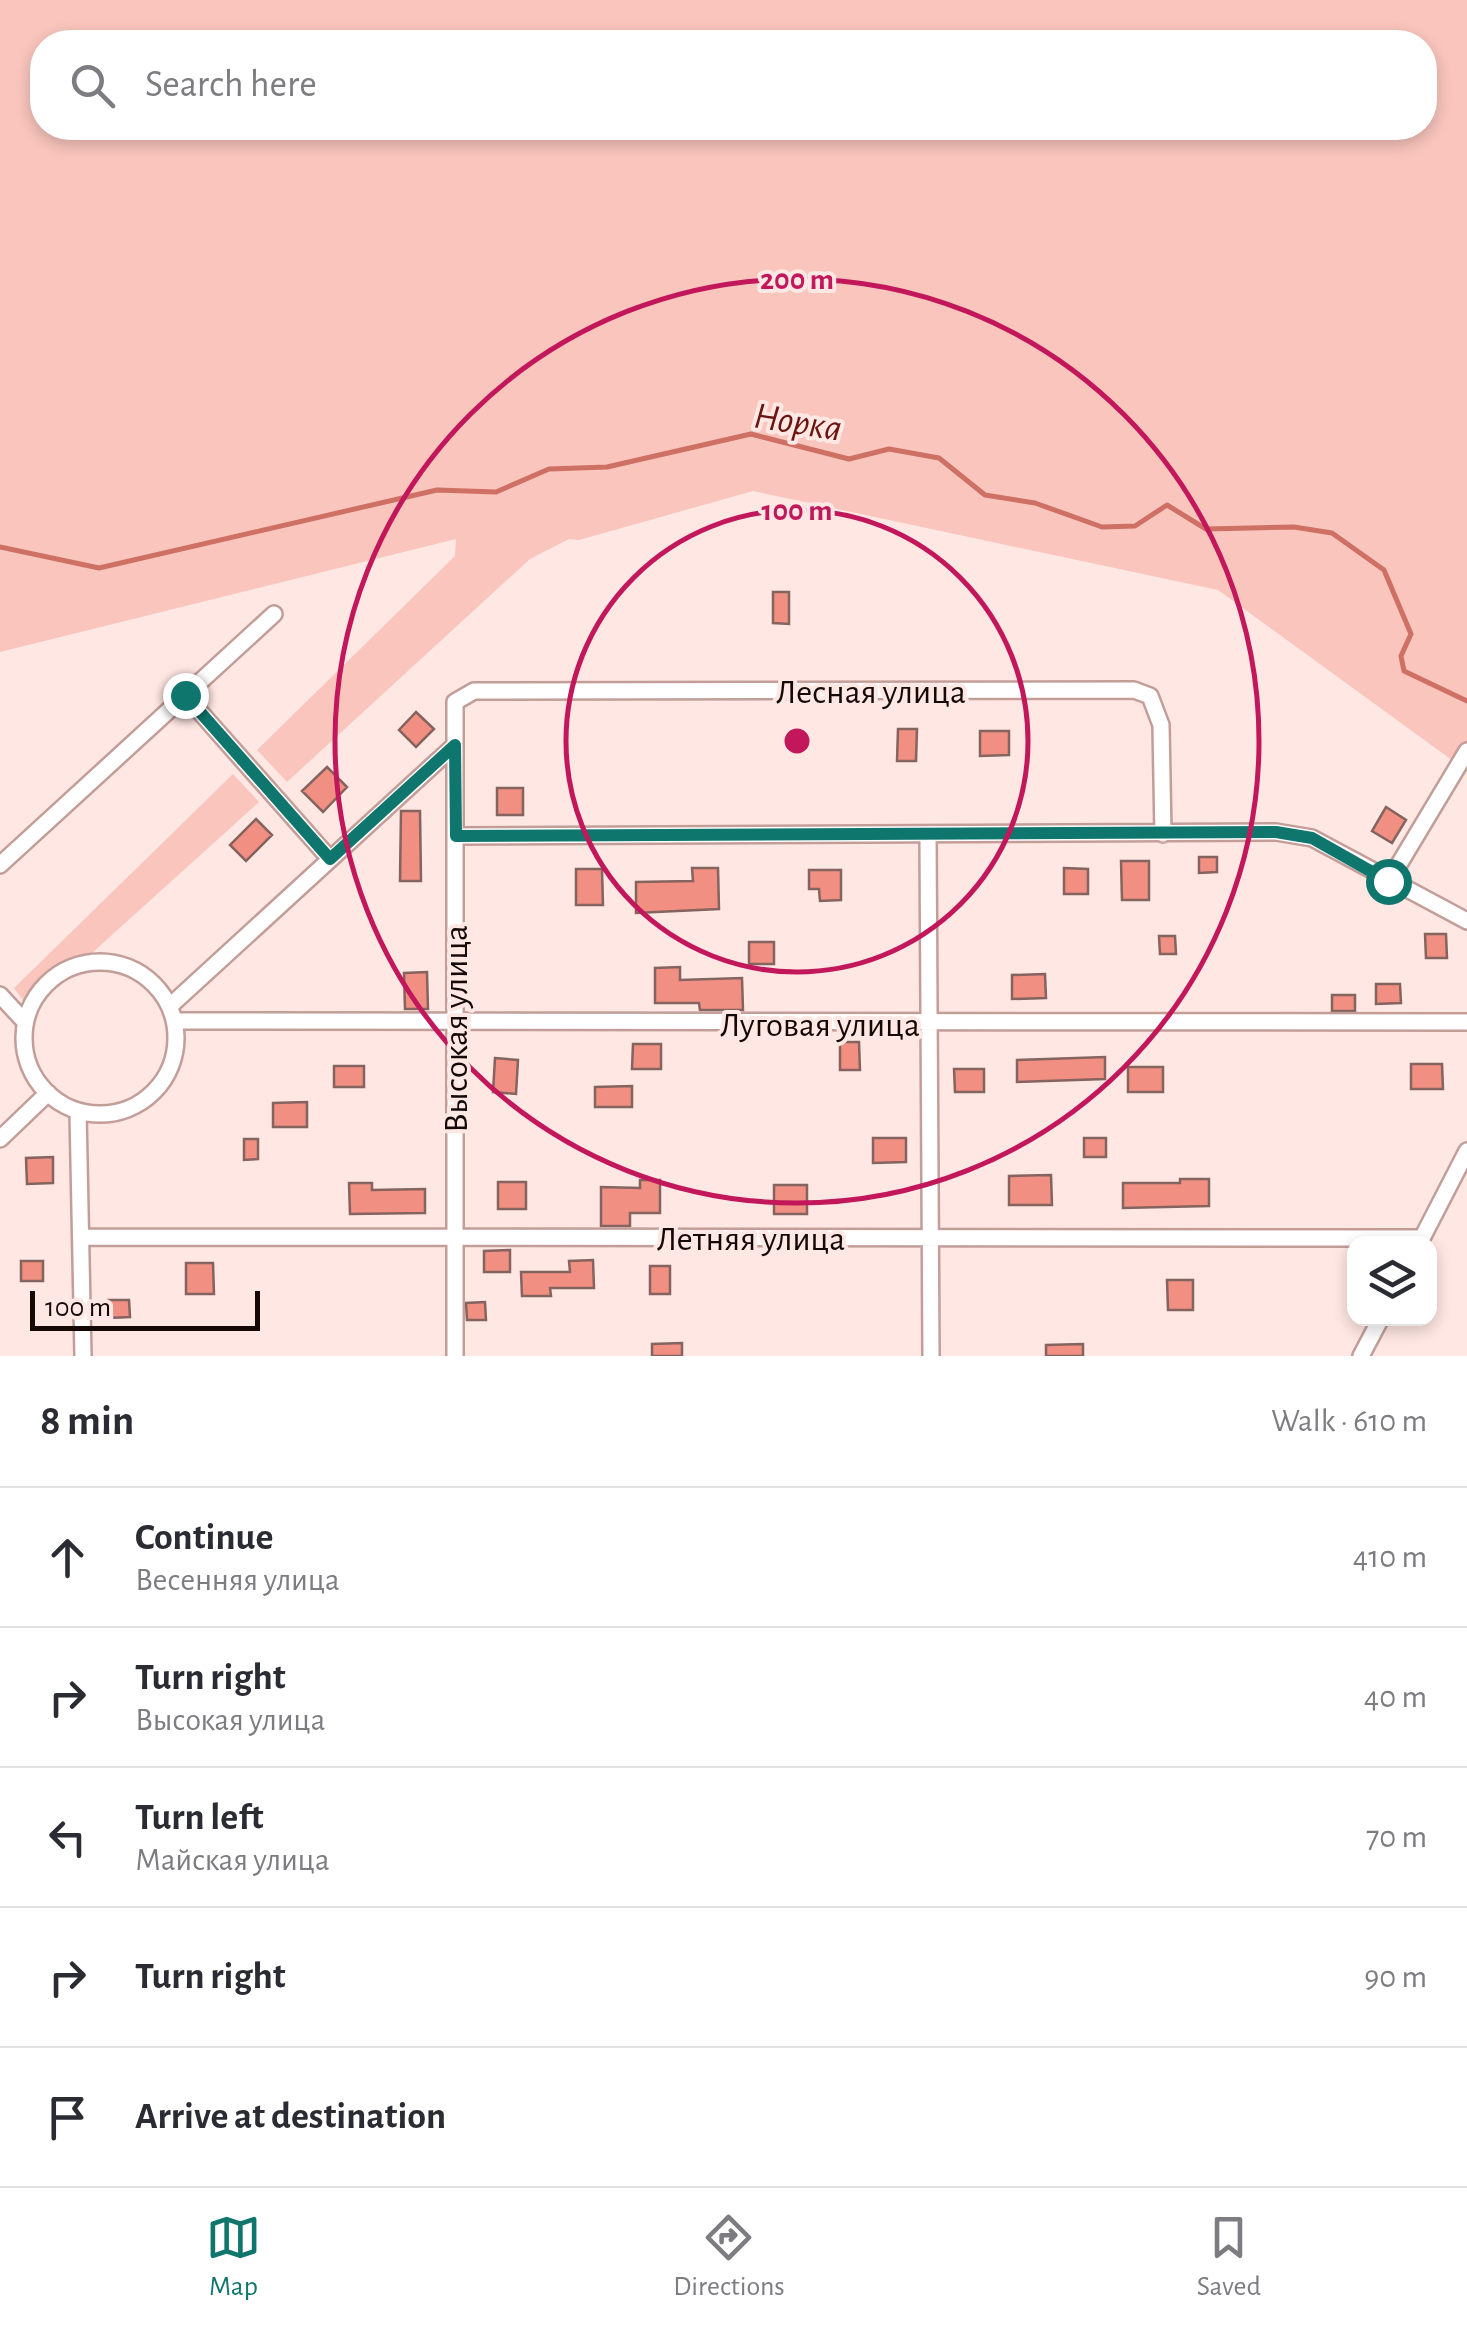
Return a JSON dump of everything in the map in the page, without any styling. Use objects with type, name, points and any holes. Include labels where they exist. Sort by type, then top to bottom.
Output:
[{"type":"street","points":[[0,865],[274,614]]},
{"type":"street","name":"Лесная улица","points":[[455,702],[474,691],[1134,690],[1150,696],[1161,725],[1162,834]]},
{"type":"street","points":[[185,695],[330,859]]},
{"type":"street","name":"Высокая улица","points":[[455,702],[455,1356]]},
{"type":"street","points":[[172,1013],[330,859],[455,745]]},
{"type":"street","points":[[1388,881],[1467,751]]},
{"type":"street","points":[[456,836],[1276,832],[1312,838],[1467,921]]},
{"type":"street","points":[[928,834],[932,1356]]},
{"type":"street","points":[[84,962],[110,962],[134,969],[155,984],[172,1013],[174,1056],[165,1079],[148,1097],[127,1110],[103,1114],[78,1112],[48,1093],[27,1062],[25,1022],[40,989],[60,972],[84,962]]},
{"type":"street","points":[[0,994],[25,1022]]},
{"type":"street","name":"Луговая улица","points":[[172,1013],[454,1025],[1467,1022]]},
{"type":"street","points":[[0,1139],[48,1093]]},
{"type":"street","points":[[78,1112],[83,1356]]},
{"type":"street","points":[[1424,1236],[1467,1151]]},
{"type":"street","name":"Летняя улица","points":[[81,1237],[1347,1241]]},
{"type":"street","points":[[1361,1356],[1376,1326]]},
{"type":"shaded area","points":[[0,0],[1467,0],[1467,771],[1218,590],[753,491],[579,540],[569,539],[530,559],[287,782],[257,750],[455,556],[456,539],[0,652]]},
{"type":"shaded area","points":[[233,774],[259,802],[92,953],[62,963],[23,1000],[14,988]]},
{"type":"building","points":[[773,592],[789,592],[789,624],[773,623]]},
{"type":"building","points":[[416,712],[434,729],[416,747],[399,730]]},
{"type":"building","points":[[898,729],[917,729],[916,761],[897,761]]},
{"type":"building","points":[[980,731],[1009,731],[1009,755],[980,756]]},
{"type":"building","points":[[327,767],[347,787],[323,812],[302,791]]},
{"type":"building","points":[[497,788],[523,788],[523,815],[497,815]]},
{"type":"building","points":[[1386,807],[1406,820],[1392,843],[1372,831]]},
{"type":"building","points":[[401,811],[420,811],[421,881],[400,881]]},
{"type":"building","points":[[256,819],[272,835],[246,861],[230,845]]},
{"type":"building","points":[[1199,857],[1217,857],[1217,872],[1199,873]]},
{"type":"building","points":[[1121,861],[1149,861],[1149,900],[1122,900]]},
{"type":"building","points":[[692,868],[718,868],[719,909],[636,913],[636,882],[693,881]]},
{"type":"building","points":[[1064,868],[1088,869],[1088,894],[1064,894]]},
{"type":"building","points":[[576,869],[602,869],[603,905],[576,905]]},
{"type":"building","points":[[809,870],[841,870],[841,900],[820,901],[819,889],[809,889]]},
{"type":"building","points":[[1425,934],[1446,934],[1447,958],[1426,958]]},
{"type":"building","points":[[1159,936],[1175,936],[1176,954],[1160,954]]},
{"type":"building","points":[[749,942],[774,942],[774,964],[749,964]]},
{"type":"building","points":[[680,967],[680,980],[742,978],[743,1010],[700,1010],[699,1003],[655,1003],[655,968]]},
{"type":"building","points":[[427,972],[428,1009],[405,1009],[404,973]]},
{"type":"building","points":[[1045,974],[1046,998],[1012,999],[1012,975]]},
{"type":"building","points":[[1376,984],[1400,984],[1401,1003],[1376,1004]]},
{"type":"building","points":[[1332,995],[1355,995],[1355,1011],[1332,1011]]},
{"type":"building","points":[[840,1042],[859,1042],[860,1070],[840,1070]]},
{"type":"building","points":[[633,1044],[661,1044],[661,1069],[632,1069]]},
{"type":"building","points":[[1105,1057],[1105,1079],[1017,1082],[1017,1060]]},
{"type":"building","points":[[495,1058],[518,1060],[516,1094],[493,1092]]},
{"type":"building","points":[[1411,1064],[1442,1064],[1443,1089],[1411,1089]]},
{"type":"building","points":[[334,1066],[364,1066],[364,1087],[334,1087]]},
{"type":"building","points":[[1128,1067],[1163,1067],[1163,1092],[1128,1092]]},
{"type":"building","points":[[954,1069],[984,1069],[984,1092],[955,1092]]},
{"type":"building","points":[[632,1086],[632,1107],[595,1107],[595,1087]]},
{"type":"building","points":[[307,1102],[307,1127],[273,1127],[273,1103]]},
{"type":"building","points":[[873,1138],[906,1138],[906,1162],[873,1163]]},
{"type":"building","points":[[1084,1138],[1106,1138],[1106,1157],[1084,1157]]},
{"type":"building","points":[[244,1139],[258,1139],[258,1159],[244,1160]]},
{"type":"building","points":[[53,1157],[53,1183],[27,1184],[26,1158]]},
{"type":"building","points":[[1051,1175],[1052,1205],[1009,1205],[1009,1176]]},
{"type":"building","points":[[1180,1179],[1209,1179],[1209,1206],[1123,1208],[1123,1183],[1180,1183]]},
{"type":"building","points":[[640,1180],[660,1180],[660,1213],[630,1213],[630,1226],[601,1226],[601,1187],[640,1188]]},
{"type":"building","points":[[498,1182],[526,1182],[526,1209],[498,1209]]},
{"type":"building","points":[[349,1183],[372,1183],[372,1190],[425,1189],[425,1213],[350,1214]]},
{"type":"building","points":[[774,1185],[807,1185],[807,1214],[774,1214]]},
{"type":"building","points":[[510,1250],[510,1272],[484,1272],[484,1251]]},
{"type":"building","points":[[593,1260],[594,1288],[550,1288],[551,1296],[522,1296],[521,1272],[570,1272],[569,1261]]},
{"type":"building","points":[[21,1261],[43,1261],[43,1281],[21,1281]]},
{"type":"building","points":[[186,1263],[213,1263],[214,1294],[186,1294]]},
{"type":"building","points":[[650,1266],[670,1266],[670,1294],[650,1294]]},
{"type":"building","points":[[1167,1280],[1193,1280],[1193,1310],[1168,1310]]},
{"type":"building","points":[[108,1300],[129,1300],[130,1317],[108,1318]]},
{"type":"building","points":[[485,1302],[486,1320],[467,1320],[466,1303]]},
{"type":"building","points":[[682,1343],[682,1356],[652,1356],[652,1344]]},
{"type":"building","points":[[1083,1344],[1083,1356],[1046,1356],[1046,1345]]},
{"type":"waterway","name":"Норка","points":[[0,547],[99,568],[437,490],[496,492],[549,469],[607,467],[751,434],[849,459],[889,449],[939,458],[985,495],[1035,503],[1102,527],[1135,526],[1167,505],[1206,529],[1294,527],[1332,533],[1384,570],[1411,634],[1401,656],[1404,671],[1467,701]]},
{"type":"route","points":[[185,695],[330,859],[455,745],[456,836],[1276,832],[1312,838],[1388,881]]}]
